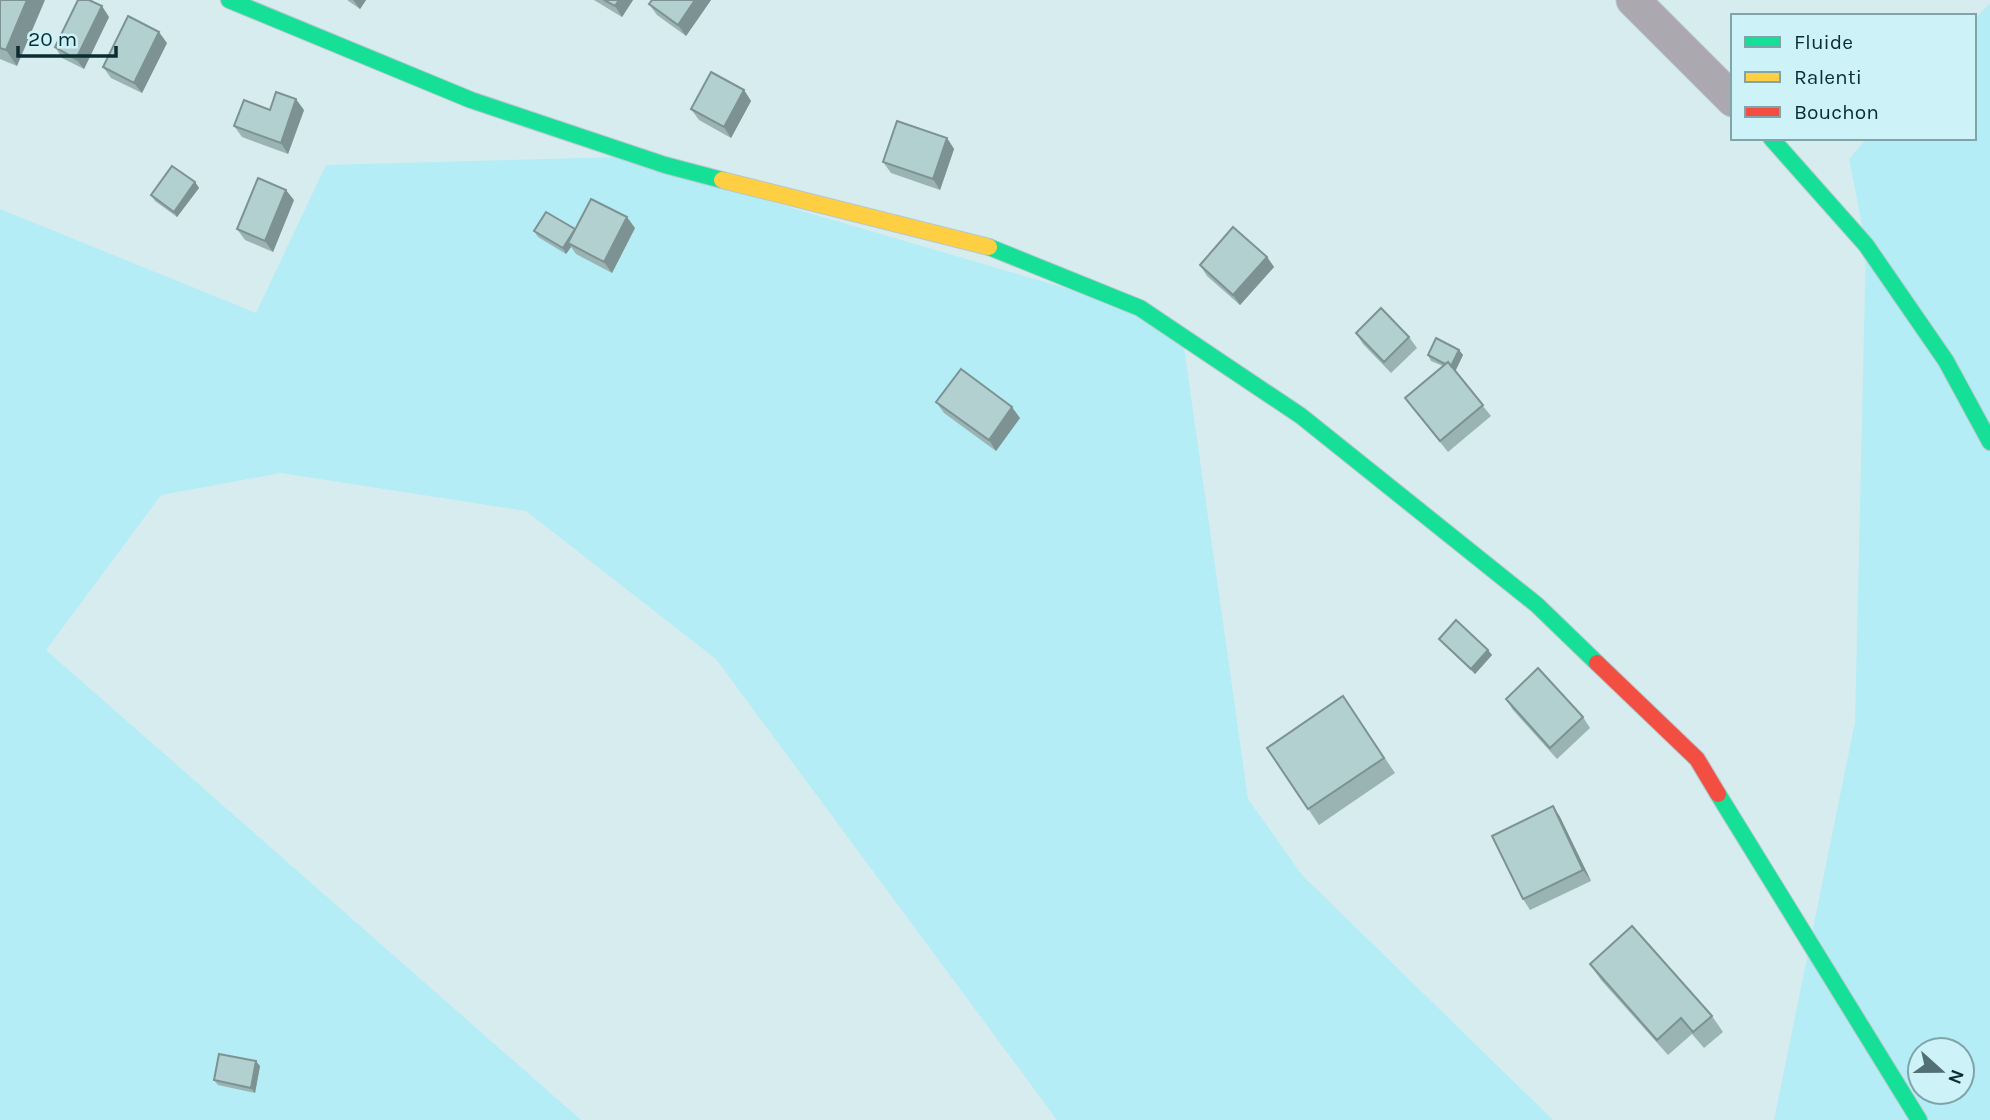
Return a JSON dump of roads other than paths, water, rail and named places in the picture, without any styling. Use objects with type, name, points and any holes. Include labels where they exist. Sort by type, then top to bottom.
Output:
[{"type":"street","points":[[229,0],[471,100],[664,164],[994,248],[1140,308],[1301,416],[1537,605],[1697,760],[1919,1120]]},
{"type":"street","points":[[1633,0],[1731,98]]},
{"type":"street","points":[[1773,140],[1866,245],[1946,361],[1990,442]]}]
